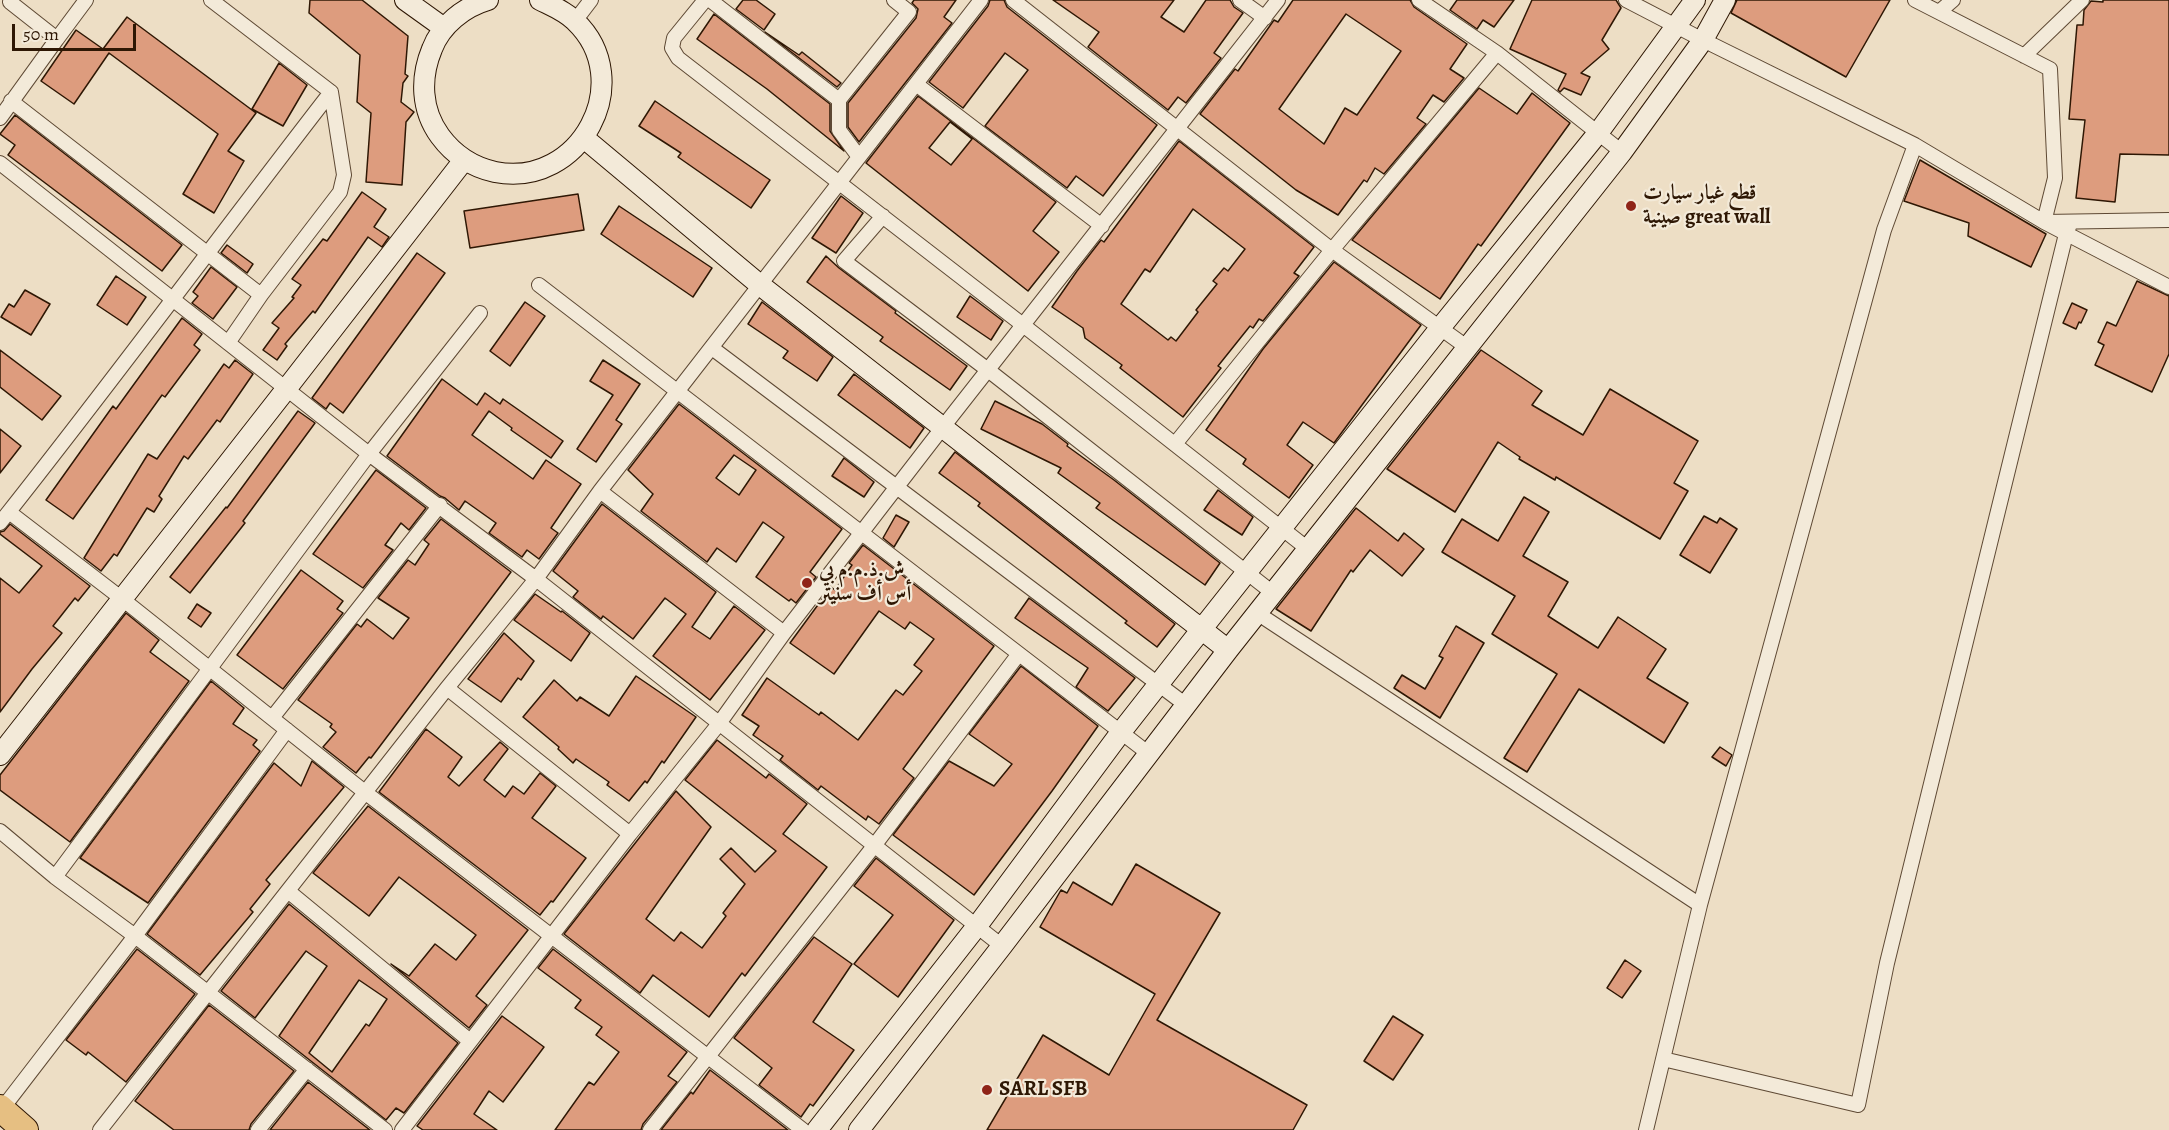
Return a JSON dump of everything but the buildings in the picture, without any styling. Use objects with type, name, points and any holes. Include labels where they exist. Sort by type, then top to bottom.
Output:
[{"type":"highway","points":[[1,1109],[25,1130]]},
{"type":"street","points":[[12,0],[10,2],[57,39]]},
{"type":"street","points":[[0,118],[86,0]]},
{"type":"street","points":[[211,0],[331,92],[344,176],[340,192],[261,295],[228,343]]},
{"type":"street","points":[[405,0],[444,28]]},
{"type":"street","points":[[488,0],[460,14],[444,28],[433,46],[426,66],[424,88],[427,109],[435,129],[447,146],[464,160],[484,170],[506,174],[528,173],[550,166],[568,154],[584,138],[594,119],[600,99],[601,78],[597,57],[588,38],[575,21],[559,9],[540,0]]},
{"type":"street","points":[[575,21],[591,0]]},
{"type":"street","points":[[705,0],[674,38],[672,48],[678,58],[1308,549]]},
{"type":"street","points":[[710,0],[839,100]]},
{"type":"street","points":[[859,157],[839,130],[839,100],[909,12],[894,0]]},
{"type":"street","points":[[100,1130],[447,688],[536,579],[600,491],[981,0]]},
{"type":"street","points":[[1013,0],[1332,250],[1468,348]]},
{"type":"street","points":[[1240,0],[1264,18]]},
{"type":"street","points":[[402,1130],[630,834],[718,724],[784,633],[942,427],[1278,0]]},
{"type":"street","points":[[1419,0],[1497,53],[1622,152]]},
{"type":"street","points":[[1626,0],[1915,145],[2043,222],[2069,228],[2169,287]]},
{"type":"street","points":[[817,1130],[977,926],[1121,732],[1440,328],[1598,133],[1695,0]]},
{"type":"street","points":[[859,1130],[1273,592],[1622,152],[1703,40],[1725,0]]},
{"type":"street","points":[[1915,0],[2050,69],[2055,178],[2043,222]]},
{"type":"street","points":[[1939,12],[1953,0]]},
{"type":"street","points":[[2024,56],[2082,0]]},
{"type":"street","points":[[1175,444],[1332,250],[1497,53]]},
{"type":"street","points":[[916,84],[1102,226]]},
{"type":"street","points":[[331,92],[206,253],[174,300],[4,517],[121,598],[366,793],[804,1130]]},
{"type":"street","points":[[11,102],[261,295]]},
{"type":"street","points":[[584,138],[760,285],[1228,650]]},
{"type":"street","points":[[1646,1130],[1700,905],[1884,230],[1915,145]]},
{"type":"street","points":[[0,755],[464,160]]},
{"type":"street","points":[[0,163],[369,454],[536,579],[1002,946]]},
{"type":"street","points":[[883,216],[844,261],[1273,592]]},
{"type":"street","points":[[2069,228],[2169,220]]},
{"type":"street","points":[[1663,1059],[1858,1105],[1887,963],[2069,228]]},
{"type":"street","points":[[539,285],[1148,753]]},
{"type":"street","points":[[55,877],[369,454],[480,313]]},
{"type":"street","points":[[712,348],[1186,705]]},
{"type":"street","points":[[600,491],[784,633]]},
{"type":"street","points":[[272,718],[440,505]]},
{"type":"street","points":[[1257,614],[1700,905]]},
{"type":"street","points":[[650,1130],[874,846],[1018,655]]},
{"type":"street","points":[[447,688],[630,834]]},
{"type":"street","points":[[1,1109],[135,936],[287,730]]},
{"type":"street","points":[[0,831],[55,877],[135,936],[385,1130]]},
{"type":"street","points":[[288,891],[470,1041]]},
{"type":"street","points":[[258,1130],[307,1069]]},
{"type":"place","name":"قطع غيار سيارت صينية great wall","points":[[1631,206]]},
{"type":"place","name":"ش.ذ.م.م بي أس أف سنيتر","points":[[807,583]]},
{"type":"place","name":"SARL SFB","points":[[987,1090]]}]
